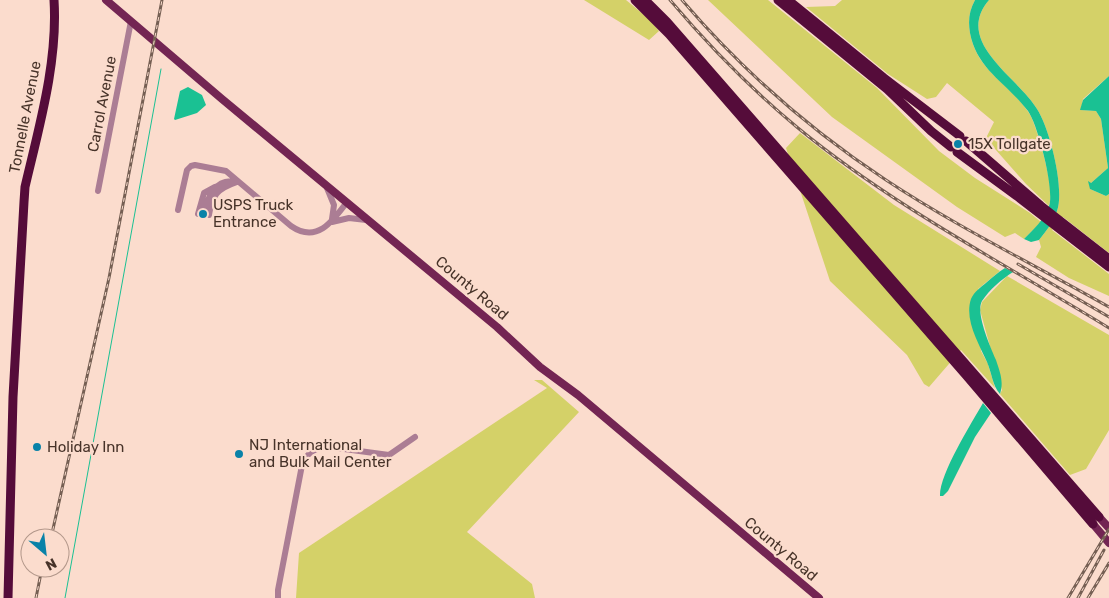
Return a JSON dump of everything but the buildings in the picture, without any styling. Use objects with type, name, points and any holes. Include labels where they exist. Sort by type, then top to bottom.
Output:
[{"type":"highway","name":"Tonnelle Avenue","points":[[3,598],[18,202],[44,71],[49,18],[48,0]]},
{"type":"highway","name":"Tonnelle Avenue","points":[[8,598],[13,397],[25,187],[47,91],[55,18],[54,0]]},
{"type":"highway","points":[[635,0],[669,34],[1093,524]]},
{"type":"highway","points":[[645,0],[673,29],[1099,517]]},
{"type":"highway","points":[[778,0],[798,12],[963,139],[1039,208],[1109,267]]},
{"type":"highway","points":[[788,0],[798,12],[887,89],[932,133],[1039,208]]},
{"type":"highway","points":[[1061,227],[1109,259]]},
{"type":"main road","name":"County Road","points":[[106,0],[222,99],[497,327],[540,367],[578,396],[819,598]]},
{"type":"main road","points":[[1099,517],[1109,528]]},
{"type":"main road","points":[[1093,524],[1109,543]]},
{"type":"street","name":"Carrol Avenue","points":[[98,191],[131,21]]},
{"type":"street","points":[[180,210],[187,172],[192,166],[226,171],[297,230],[313,232],[322,229],[331,222],[348,202]]},
{"type":"street","points":[[228,181],[238,182],[224,188],[217,194],[204,214],[210,195],[216,186],[228,181]]},
{"type":"street","points":[[325,183],[334,205],[331,222]]},
{"type":"street","points":[[331,222],[352,218],[370,221]]},
{"type":"street","points":[[278,598],[303,460],[311,452],[322,446],[389,455],[415,437]]},
{"type":"shaded area","points":[[584,0],[626,0],[649,19],[659,31],[649,40]]},
{"type":"shaded area","points":[[708,0],[768,0],[877,88],[939,151],[975,178],[1041,222],[1024,239],[1015,233],[1005,237],[957,207],[832,117]]},
{"type":"shaded area","points":[[842,0],[975,0],[971,8],[969,20],[974,46],[979,58],[1013,93],[1032,119],[1049,177],[1051,198],[1049,206],[1026,184],[988,141],[987,136],[994,122],[947,83],[936,97],[927,99],[888,74],[806,7],[835,6]]},
{"type":"shaded area","points":[[975,0],[989,0],[980,15],[979,30],[983,45],[992,58],[1037,109],[1047,130],[1055,159],[1059,189],[1056,215],[1039,240],[1031,242],[1024,239],[1042,220],[1049,206],[1050,187],[1048,173],[1036,130],[1028,111],[986,67],[974,46],[969,20],[971,8]]},
{"type":"shaded area","points":[[989,0],[1109,0],[1109,76],[1083,99],[1081,110],[1096,111],[1101,119],[1108,168],[1091,183],[1090,189],[1106,196],[1109,194],[1109,253],[1063,217],[1052,230],[1109,274],[1109,296],[1069,278],[1036,257],[1041,247],[1039,240],[1054,219],[1057,211],[1059,201],[1058,174],[1047,130],[1037,109],[992,58],[983,45],[979,30],[980,15]]},
{"type":"shaded area","points":[[1109,76],[1109,194],[1106,196],[1090,189],[1088,181],[1091,183],[1108,168],[1101,119],[1096,111],[1080,110],[1083,100]]},
{"type":"shaded area","points":[[188,87],[202,95],[206,105],[197,113],[175,120],[180,91]]},
{"type":"shaded area","points":[[800,133],[894,205],[1000,271],[978,289],[981,351],[988,364],[995,388],[961,350],[929,387],[924,384],[907,355],[830,281],[786,148]]},
{"type":"shaded area","points":[[1005,268],[1013,272],[992,289],[980,306],[984,330],[1002,381],[1000,394],[995,387],[989,366],[973,332],[969,307],[971,299],[976,292]]},
{"type":"shaded area","points":[[1007,276],[1109,335],[1109,430],[1086,469],[1070,475],[1000,394],[1002,390],[980,310],[982,302]]},
{"type":"shaded area","points":[[534,380],[542,380],[579,412],[467,532],[532,584],[535,598],[296,598],[299,553],[547,388]]},
{"type":"shaded area","points":[[983,403],[991,413],[975,437],[948,491],[943,496],[940,496],[941,487],[950,463]]},
{"type":"waterway","points":[[65,598],[161,69]]},
{"type":"railway","points":[[53,528],[109,278],[162,0]]},
{"type":"railway","points":[[670,0],[748,83],[798,128],[834,156],[911,209],[1109,328]]},
{"type":"railway","points":[[682,0],[752,74],[804,119],[858,161],[940,214],[1109,307]]},
{"type":"railway","points":[[1018,264],[1109,317]]},
{"type":"railway","points":[[1068,598],[1109,529]]},
{"type":"railway","points":[[1078,598],[1104,550]]},
{"type":"railway","points":[[1088,598],[1109,563]]},
{"type":"railway","points":[[36,598],[40,578]]},
{"type":"place","name":"15X Tollgate","points":[[958,144]]},
{"type":"place","name":"USPS Truck Entrance","points":[[203,214]]},
{"type":"place","name":"Holiday Inn","points":[[37,447]]},
{"type":"place","name":"NJ International and Bulk Mail Center","points":[[239,454]]}]
